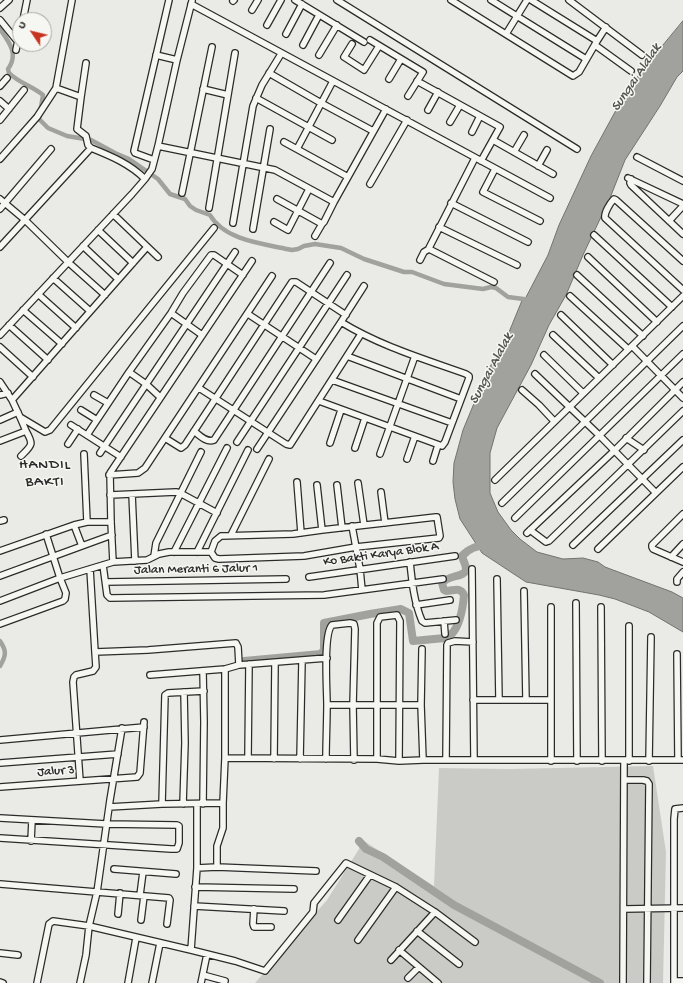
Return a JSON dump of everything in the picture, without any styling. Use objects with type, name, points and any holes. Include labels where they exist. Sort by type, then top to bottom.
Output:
[{"type":"street","points":[[0,8],[9,0]]},
{"type":"street","points":[[24,12],[27,0]]},
{"type":"street","points":[[0,159],[38,115],[56,88],[72,0]]},
{"type":"street","points":[[154,160],[135,153],[134,151],[169,0]]},
{"type":"street","points":[[252,10],[258,0]]},
{"type":"street","points":[[267,25],[281,0]]},
{"type":"street","points":[[296,0],[364,42]]},
{"type":"street","points":[[337,0],[578,150]]},
{"type":"street","points":[[451,0],[573,76],[577,74],[606,27]]},
{"type":"street","points":[[491,0],[586,59]]},
{"type":"street","points":[[506,34],[527,0]]},
{"type":"street","points":[[531,0],[596,43],[631,72]]},
{"type":"street","points":[[569,0],[642,55]]},
{"type":"street","points":[[0,335],[146,178],[152,169],[192,2],[281,54],[407,120],[550,198]]},
{"type":"street","points":[[286,34],[302,4]]},
{"type":"street","points":[[303,45],[319,15]]},
{"type":"street","points":[[0,20],[12,35]]},
{"type":"street","points":[[319,55],[337,25]]},
{"type":"street","points":[[370,40],[423,72],[408,96]]},
{"type":"street","points":[[352,44],[344,57],[364,70],[379,46]]},
{"type":"street","points":[[182,193],[212,47]]},
{"type":"street","points":[[209,208],[235,53]]},
{"type":"street","points":[[233,223],[250,116],[262,85],[281,54]]},
{"type":"street","points":[[156,55],[177,60]]},
{"type":"street","points":[[389,79],[401,59]]},
{"type":"street","points":[[86,63],[77,129],[88,143],[123,162],[146,178]]},
{"type":"street","points":[[269,73],[373,131]]},
{"type":"street","points":[[0,86],[7,78]]},
{"type":"street","points":[[296,149],[333,81]]},
{"type":"street","points":[[417,81],[500,127],[481,161]]},
{"type":"street","points":[[56,88],[81,97]]},
{"type":"street","points":[[203,89],[228,95]]},
{"type":"street","points":[[0,120],[24,90]]},
{"type":"street","points":[[428,110],[438,92]]},
{"type":"street","points":[[256,98],[332,140]]},
{"type":"street","points":[[0,101],[9,109]]},
{"type":"street","points":[[450,122],[460,104]]},
{"type":"street","points":[[314,236],[324,222],[386,109]]},
{"type":"street","points":[[472,132],[480,116]]},
{"type":"street","points":[[370,184],[407,120]]},
{"type":"street","points":[[253,229],[270,129]]},
{"type":"street","points":[[514,152],[524,135]]},
{"type":"street","points":[[493,140],[553,174]]},
{"type":"street","points":[[284,142],[348,177]]},
{"type":"street","points":[[0,247],[25,220],[88,143]]},
{"type":"street","points":[[158,146],[263,168],[280,173],[334,202]]},
{"type":"street","points":[[0,209],[51,149]]},
{"type":"street","points":[[538,166],[547,150]]},
{"type":"street","points":[[420,260],[424,252],[429,249],[429,246],[475,158]]},
{"type":"street","points":[[637,158],[683,181]]},
{"type":"street","points":[[495,169],[483,192],[540,221]]},
{"type":"street","points":[[669,221],[683,205],[630,178],[631,185],[669,221],[683,234]]},
{"type":"street","points":[[274,222],[287,230],[309,189]]},
{"type":"street","points":[[0,199],[25,220],[68,262],[105,295]]},
{"type":"street","points":[[277,199],[322,224]]},
{"type":"street","points":[[683,261],[615,199],[612,201],[605,214],[605,218],[683,290]]},
{"type":"street","points":[[451,203],[528,242]]},
{"type":"street","points":[[113,214],[158,257]]},
{"type":"street","points":[[439,227],[517,265]]},
{"type":"street","points":[[19,414],[45,432],[50,430],[214,228]]},
{"type":"street","points":[[98,230],[133,263]]},
{"type":"street","points":[[594,235],[672,307]]},
{"type":"street","points":[[83,246],[118,279]]},
{"type":"street","points":[[12,400],[147,247]]},
{"type":"street","points":[[429,249],[494,282]]},
{"type":"street","points":[[100,453],[235,252]]},
{"type":"street","points":[[87,435],[171,313],[183,293],[211,255],[214,254],[243,275]]},
{"type":"street","points":[[588,257],[657,322]]},
{"type":"street","points":[[113,562],[109,475],[252,261]]},
{"type":"street","points":[[194,431],[206,440],[211,442],[214,440],[330,263]]},
{"type":"street","points":[[237,442],[347,275]]},
{"type":"street","points":[[577,275],[643,336]]},
{"type":"street","points":[[109,475],[140,472],[145,468],[272,276]]},
{"type":"street","points":[[53,278],[90,312]]},
{"type":"street","points":[[165,438],[178,447],[182,447],[216,399],[292,282],[296,282],[346,315]]},
{"type":"street","points":[[257,449],[364,286]]},
{"type":"street","points":[[38,294],[76,328]]},
{"type":"street","points":[[570,296],[646,361],[683,398]]},
{"type":"street","points":[[494,480],[672,307],[682,300]]},
{"type":"street","points":[[24,310],[62,344]]},
{"type":"street","points":[[171,313],[202,335]]},
{"type":"street","points":[[248,314],[316,359]]},
{"type":"street","points":[[561,315],[613,365]]},
{"type":"street","points":[[319,401],[442,446],[445,442],[469,378],[468,375],[415,356],[361,334],[341,322]]},
{"type":"street","points":[[9,325],[48,360]]},
{"type":"street","points":[[502,503],[584,421],[683,326]]},
{"type":"street","points":[[199,388],[286,444],[290,445],[361,334]]},
{"type":"street","points":[[553,335],[599,378]]},
{"type":"street","points":[[0,347],[33,377]]},
{"type":"street","points":[[515,518],[683,354]]},
{"type":"street","points":[[544,355],[583,393]]},
{"type":"street","points":[[347,356],[461,399]]},
{"type":"street","points":[[380,454],[415,356]]},
{"type":"street","points":[[129,372],[146,384],[160,397]]},
{"type":"street","points":[[535,374],[600,436],[656,493]]},
{"type":"street","points":[[332,380],[452,423]]},
{"type":"street","points":[[0,382],[12,400],[32,441],[32,444],[21,456]]},
{"type":"street","points":[[683,382],[614,451],[529,531],[548,542],[683,411]]},
{"type":"street","points":[[522,390],[554,421]]},
{"type":"street","points":[[0,396],[8,393]]},
{"type":"street","points":[[94,395],[108,403]]},
{"type":"street","points":[[81,410],[97,420]]},
{"type":"street","points":[[330,443],[341,410]]},
{"type":"street","points":[[0,420],[19,414]]},
{"type":"street","points":[[355,448],[365,418]]},
{"type":"street","points":[[71,425],[121,457]]},
{"type":"street","points":[[68,444],[78,429]]},
{"type":"street","points":[[0,441],[26,431]]},
{"type":"street","points":[[407,459],[415,436]]},
{"type":"street","points":[[626,438],[644,450]]},
{"type":"street","points":[[573,545],[643,480],[683,440]]},
{"type":"street","points":[[433,462],[438,445]]},
{"type":"street","points":[[174,552],[227,448]]},
{"type":"street","points":[[197,552],[248,450]]},
{"type":"street","points":[[154,556],[156,543],[200,452]]},
{"type":"street","points":[[84,454],[87,522]]},
{"type":"street","points":[[231,535],[269,459]]},
{"type":"street","points":[[598,549],[683,467]]},
{"type":"street","points":[[297,482],[301,533]]},
{"type":"street","points":[[358,483],[364,525]]},
{"type":"street","points":[[337,484],[342,528]]},
{"type":"street","points":[[317,486],[322,530]]},
{"type":"street","points":[[382,492],[385,523]]},
{"type":"street","points":[[110,495],[180,493],[217,513]]},
{"type":"street","points":[[132,494],[135,561]]},
{"type":"street","points":[[683,514],[652,545],[653,549],[683,562]]},
{"type":"street","points":[[436,517],[440,536],[356,547],[304,556],[219,560],[215,558],[211,552],[216,541],[220,537],[231,535],[293,534],[436,517]]},
{"type":"street","points":[[0,551],[74,525],[87,522],[111,522]]},
{"type":"street","points":[[74,525],[82,546]]},
{"type":"street","points":[[352,526],[360,569],[362,590]]},
{"type":"street","points":[[0,624],[65,599],[66,594],[46,534]]},
{"type":"street","points":[[0,576],[112,535]]},
{"type":"street","points":[[671,557],[683,544]]},
{"type":"street","points":[[0,601],[60,578],[113,562],[147,560],[162,553],[211,552]]},
{"type":"street","name":"Ko Bakti Karya Blok A","points":[[310,577],[455,556]]},
{"type":"street","points":[[410,562],[416,605],[423,623],[456,620]]},
{"type":"street","points":[[103,565],[108,597],[324,595],[443,579]]},
{"type":"street","points":[[80,781],[74,678],[78,674],[93,671],[96,667],[90,569]]},
{"type":"street","points":[[472,569],[474,760]]},
{"type":"street","points":[[677,582],[677,579],[683,572]]},
{"type":"street","points":[[497,578],[499,700]]},
{"type":"street","name":"Jalan Meranti 6 Jalur 1","points":[[106,582],[286,579]]},
{"type":"street","points":[[524,591],[526,700]]},
{"type":"street","points":[[416,605],[450,600]]},
{"type":"street","points":[[576,603],[577,761]]},
{"type":"street","points":[[550,607],[551,761]]},
{"type":"street","points":[[602,607],[602,761]]},
{"type":"street","points":[[377,759],[377,623],[380,617],[397,615],[400,621],[399,761]]},
{"type":"street","points":[[444,621],[445,634]]},
{"type":"street","points":[[326,759],[327,658],[329,629],[330,627],[350,623],[354,624],[355,629],[353,704],[354,760]]},
{"type":"street","points":[[623,983],[624,780],[626,761],[629,626]]},
{"type":"street","points":[[650,761],[651,637]]},
{"type":"street","points":[[95,652],[148,650],[233,642],[238,644],[239,665]]},
{"type":"street","points":[[446,760],[447,645],[448,643],[455,642],[473,642]]},
{"type":"street","points":[[422,649],[421,705],[423,760]]},
{"type":"street","points":[[225,758],[377,759],[399,761],[680,760],[678,654]]},
{"type":"street","points":[[150,676],[225,669],[239,665],[327,658]]},
{"type":"street","points":[[300,759],[302,661]]},
{"type":"street","points":[[274,759],[275,662]]},
{"type":"street","points":[[248,758],[249,664]]},
{"type":"street","points":[[218,867],[217,846],[223,828],[225,669]]},
{"type":"street","points":[[203,671],[203,804]]},
{"type":"street","points":[[162,804],[165,695],[168,693],[204,691]]},
{"type":"street","points":[[183,804],[185,743],[184,692]]},
{"type":"street","points":[[473,700],[551,700]]},
{"type":"street","points":[[327,704],[421,705]]},
{"type":"street","name":"Jalur 3","points":[[0,787],[135,777],[138,775],[144,724],[122,728]]},
{"type":"street","points":[[0,740],[122,728],[113,778],[97,892],[89,926],[86,955],[80,983]]},
{"type":"street","points":[[0,763],[118,754]]},
{"type":"street","points":[[624,780],[646,780],[649,784],[647,983]]},
{"type":"street","points":[[109,807],[223,803]]},
{"type":"street","points":[[191,950],[197,868],[197,804]]},
{"type":"street","points":[[683,808],[677,808],[674,812],[674,982],[683,981]]},
{"type":"street","points":[[0,818],[106,824],[177,825],[179,826],[180,842],[177,849],[0,838]]},
{"type":"street","points":[[31,840],[32,820]]},
{"type":"street","points":[[36,983],[50,922],[53,920],[89,926],[191,950],[236,961],[265,971],[313,912],[314,903],[346,863],[396,887],[435,912],[475,942]]},
{"type":"street","points":[[197,868],[218,867],[316,871]]},
{"type":"street","points":[[114,869],[176,874]]},
{"type":"street","points":[[141,920],[143,872]]},
{"type":"street","points":[[338,920],[370,875]]},
{"type":"street","points":[[0,884],[169,898],[168,924]]},
{"type":"street","points":[[195,887],[294,889]]},
{"type":"street","points":[[358,940],[396,887]]},
{"type":"street","points":[[118,914],[120,893]]},
{"type":"street","points":[[194,906],[284,911]]},
{"type":"street","points":[[624,909],[683,908]]},
{"type":"street","points":[[254,909],[254,927],[271,927]]},
{"type":"street","points":[[390,960],[435,912]]},
{"type":"street","points":[[417,931],[459,964]]},
{"type":"street","points":[[128,983],[136,938]]},
{"type":"street","points":[[152,983],[160,943]]},
{"type":"street","points":[[399,950],[434,982]]},
{"type":"street","points":[[0,953],[18,954]]},
{"type":"street","points":[[201,983],[207,954]]},
{"type":"street","points":[[408,978],[419,967]]},
{"type":"street","points":[[203,975],[225,981]]},
{"type":"shaded area","points":[[653,766],[666,852],[663,983],[255,983],[327,900],[364,841],[434,886],[439,768],[509,769]]},
{"type":"water","name":"Sungai Alalak","points":[[683,21],[683,71],[677,77],[625,160],[610,198],[566,295],[549,325],[531,365],[497,428],[490,453],[490,493],[498,512],[511,530],[537,552],[563,559],[583,558],[598,562],[605,567],[672,592],[683,598],[683,632],[649,612],[615,599],[526,582],[482,553],[460,519],[453,482],[454,463],[463,430],[487,372],[507,337],[523,298],[524,301],[548,255],[559,225],[591,156],[621,101],[640,73]]},
{"type":"waterway","points":[[0,29],[12,48],[13,58],[8,69],[9,73],[43,95],[39,119],[48,128],[67,136],[91,140],[129,159],[158,179],[170,194],[185,199],[190,206],[196,210],[210,215],[225,231],[246,240],[292,250],[315,244],[341,248],[364,259],[404,272],[412,272],[444,284],[483,289],[491,287],[496,288],[508,297],[531,300]]},
{"type":"waterway","points":[[244,661],[321,654],[324,650],[324,623],[401,609],[409,613],[413,641],[445,638],[450,636],[457,626],[463,607],[464,595],[458,590],[444,590],[442,583],[445,580],[465,572],[466,567],[462,556],[467,551],[487,545]]},
{"type":"waterway","points":[[0,641],[5,651],[4,659],[0,666]]},
{"type":"waterway","points":[[359,841],[366,849],[383,857],[454,905],[600,983]]},
{"type":"district","name":"HANDIL BAKTI","points":[[45,474]]}]
